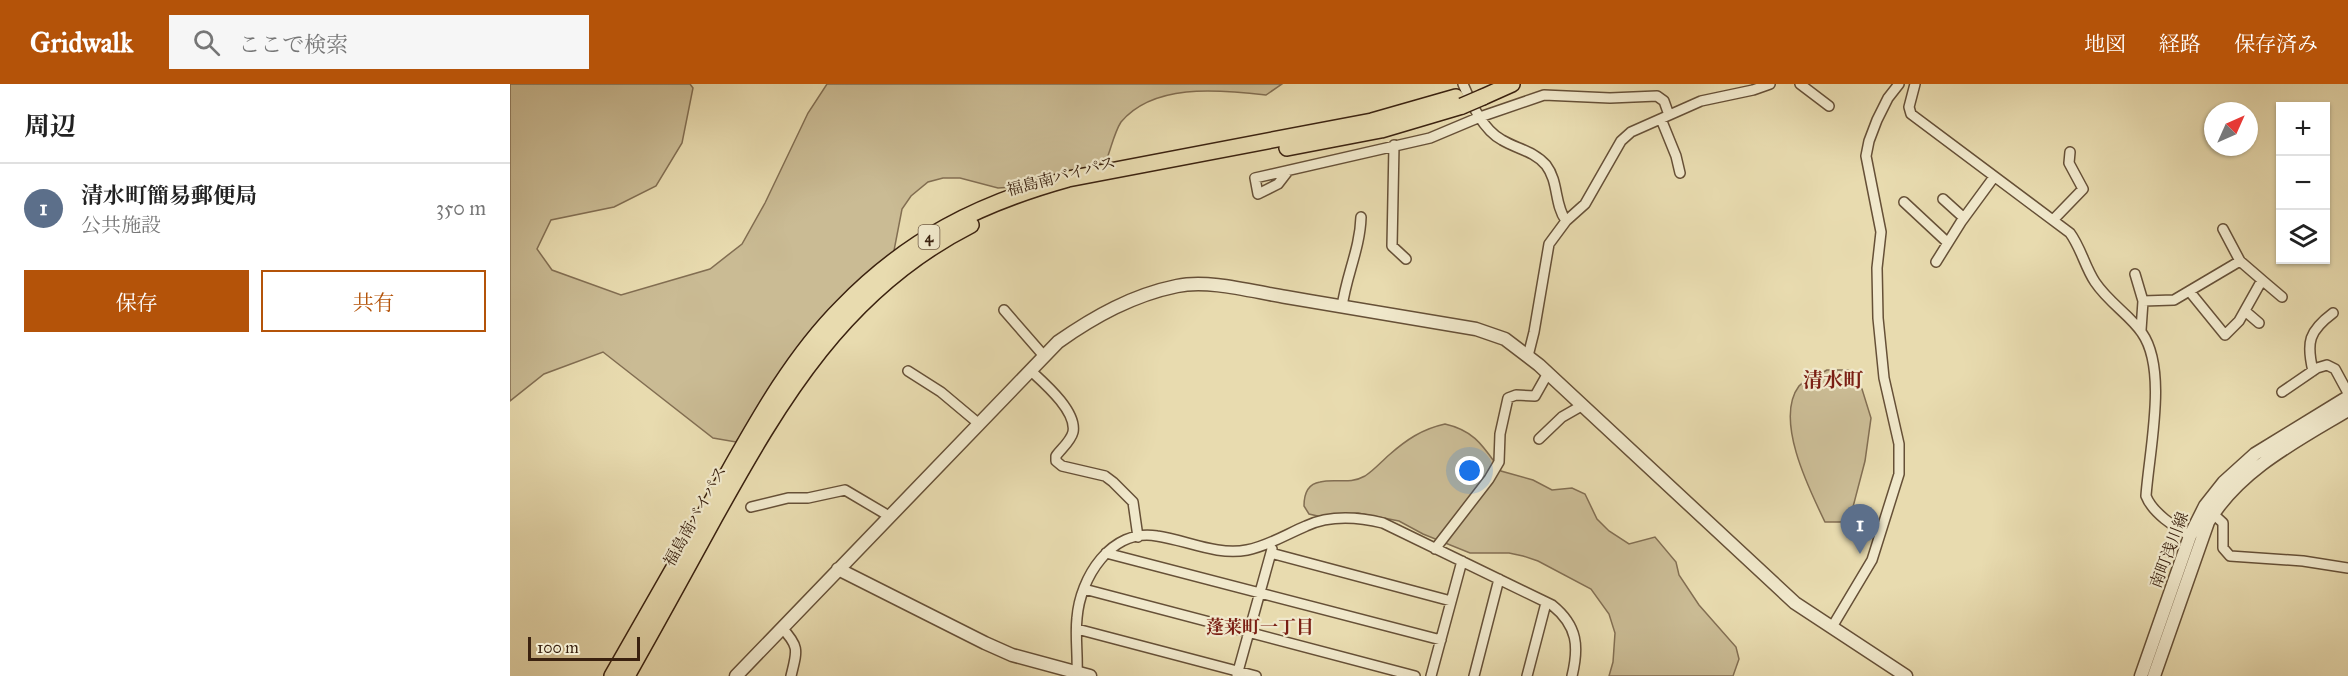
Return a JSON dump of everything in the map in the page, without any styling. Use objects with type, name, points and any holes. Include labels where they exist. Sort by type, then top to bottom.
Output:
[{"type":"highway","name":"福島南バイパス","points":[[612,676],[741,449],[800,358],[842,307],[910,249],[967,216],[1026,191],[1068,179],[1372,121],[1512,84]]},
{"type":"highway","name":"福島南バイパス","points":[[627,676],[749,457],[807,365],[850,314],[918,256],[975,223],[1033,199],[1126,178],[1381,130],[1471,93]]},
{"type":"street","points":[[1528,356],[1547,249],[1566,221],[1585,204],[1621,141],[1631,132],[1701,101],[1770,84]]},
{"type":"street","points":[[1800,84],[1829,106]]},
{"type":"street","points":[[1832,627],[1872,560],[1899,474],[1899,444],[1884,378],[1878,318],[1877,268],[1881,232],[1866,156],[1877,120],[1888,98],[1899,84]]},
{"type":"street","points":[[1915,84],[1909,107],[1911,114],[2070,233],[2094,280],[2108,301],[2141,330],[2147,341],[2156,376],[2146,496],[2148,503],[2179,530],[2190,536]]},
{"type":"street","points":[[1471,93],[1480,117],[1499,139],[1527,151],[1544,164],[1555,181],[1558,201],[1566,221]]},
{"type":"street","points":[[1288,171],[1443,134],[1480,117],[1544,95],[1610,98],[1658,96],[1664,101],[1665,117],[1680,173]]},
{"type":"street","points":[[1394,145],[1392,246],[1406,259]]},
{"type":"street","points":[[2053,220],[2083,189],[2069,163],[2070,152]]},
{"type":"street","points":[[1936,262],[1994,177]]},
{"type":"street","points":[[1942,199],[1964,218]]},
{"type":"street","points":[[1904,202],[1948,243]]},
{"type":"street","points":[[1342,307],[1344,291],[1358,246],[1361,217]]},
{"type":"street","points":[[2223,229],[2240,261],[2282,297]]},
{"type":"street","points":[[2143,301],[2168,301],[2190,291],[2240,261]]},
{"type":"street","points":[[2135,274],[2143,301],[2141,330]]},
{"type":"street","points":[[2190,291],[2224,335],[2239,321],[2262,280]]},
{"type":"street","points":[[736,676],[1058,342],[1099,314],[1149,294],[1178,286],[1206,285],[1476,329],[1505,339],[1548,373],[1795,603],[1906,676]]},
{"type":"street","points":[[1004,310],[1044,356]]},
{"type":"street","points":[[2245,311],[2259,323]]},
{"type":"street","points":[[2313,371],[2309,347],[2312,333],[2333,313]]},
{"type":"street","points":[[2282,392],[2320,367],[2331,366],[2339,376],[2348,395]]},
{"type":"street","points":[[1030,370],[1066,408],[1073,427],[1070,439],[1056,456],[1056,461],[1062,466],[1105,476],[1113,482],[1133,502],[1138,537]]},
{"type":"street","points":[[908,371],[941,392],[978,423]]},
{"type":"street","points":[[1435,549],[1489,479],[1498,462],[1500,434],[1507,400],[1516,395],[1534,396],[1548,373]]},
{"type":"street","name":"南町浅川線","points":[[2141,676],[2190,536],[2224,482],[2255,454],[2348,395]]},
{"type":"street","points":[[1539,439],[1562,417],[1583,405]]},
{"type":"street","name":"南町浅川線","points":[[2154,676],[2209,509],[2245,476],[2348,410]]},
{"type":"street","points":[[751,507],[788,498],[808,498],[845,490],[889,516]]},
{"type":"street","points":[[2209,509],[2223,523],[2223,548],[2229,556],[2303,561],[2348,568]]},
{"type":"street","points":[[838,569],[1012,655],[1084,674],[1077,629],[1084,589],[1096,564],[1106,553],[1122,542],[1155,535],[1226,551],[1246,551],[1274,541],[1309,524],[1332,519],[1355,518],[1383,523],[1557,610],[1573,632],[1577,654],[1572,676]]},
{"type":"street","points":[[1237,674],[1274,541]]},
{"type":"street","points":[[1106,553],[1441,640]]},
{"type":"street","points":[[1270,553],[1451,601]]},
{"type":"street","points":[[1431,676],[1462,561]]},
{"type":"street","points":[[1474,676],[1498,579]]},
{"type":"street","points":[[1084,589],[1415,676]]},
{"type":"street","points":[[1527,676],[1546,603]]},
{"type":"street","points":[[782,628],[796,646],[791,676]]},
{"type":"street","points":[[1077,629],[1237,674],[1256,676]]},
{"type":"shaded area","points":[[510,84],[690,84],[693,88],[682,143],[656,186],[614,207],[551,220],[537,249],[552,270],[621,295],[710,269],[742,244],[765,203],[808,113],[827,84],[1282,84],[1266,95],[1226,91],[1186,92],[1150,101],[1134,110],[1121,122],[1106,161],[1045,185],[998,188],[960,178],[943,178],[928,182],[911,196],[902,209],[892,261],[791,363],[736,442],[713,438],[603,352],[544,374],[510,401]]},
{"type":"shaded area","points":[[1827,370],[1848,370],[1862,389],[1871,418],[1865,461],[1853,507],[1841,522],[1825,522],[1818,508],[1797,454],[1790,417],[1792,400],[1799,386]]},
{"type":"shaded area","points":[[1445,424],[1472,436],[1501,471],[1533,480],[1552,490],[1572,488],[1585,494],[1597,519],[1609,531],[1629,544],[1655,537],[1676,562],[1679,575],[1699,605],[1736,647],[1739,659],[1733,676],[1609,676],[1613,662],[1615,633],[1609,614],[1591,589],[1538,561],[1523,556],[1509,553],[1470,553],[1423,534],[1399,521],[1358,513],[1322,517],[1309,514],[1304,506],[1306,495],[1312,485],[1326,481],[1359,479],[1408,440]]},
{"type":"place","name":"清水町簡易郵便局","points":[[1860,554]]},
{"type":"district","name":"清水町","points":[[1833,380]]},
{"type":"district","name":"蓬莱町一丁目","points":[[1260,627]]}]
